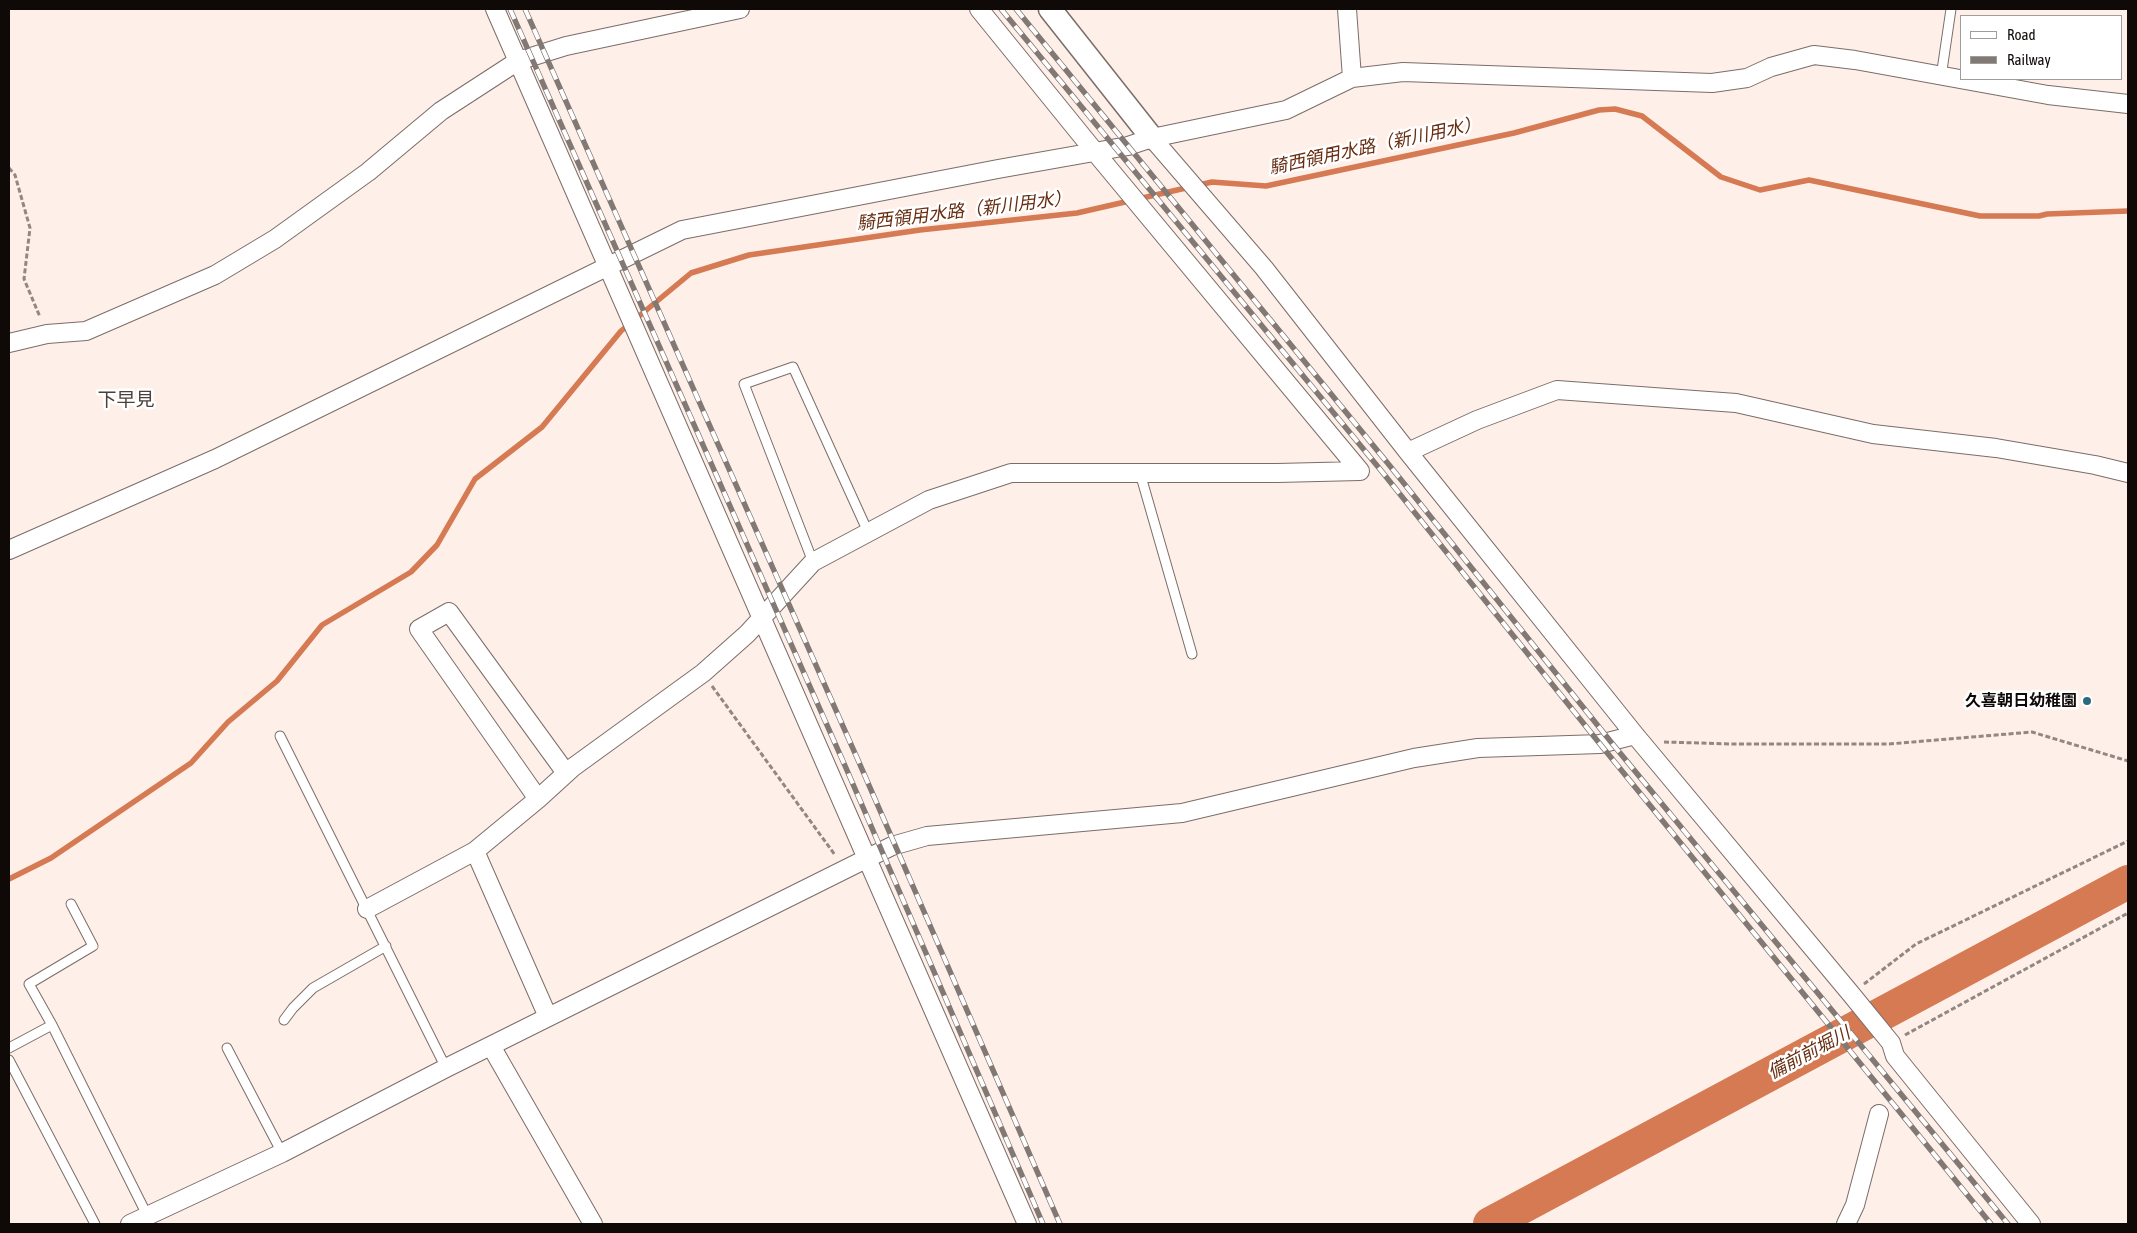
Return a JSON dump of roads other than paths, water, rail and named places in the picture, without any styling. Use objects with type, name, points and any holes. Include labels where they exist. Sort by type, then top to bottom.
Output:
[{"type":"street","points":[[495,9],[1027,1224]]},
{"type":"street","points":[[9,343],[48,334],[86,331],[215,275],[282,234],[368,172],[441,111],[518,61],[566,46],[740,9]]},
{"type":"street","points":[[367,909],[475,851],[538,799],[566,773],[703,673],[762,617],[813,562],[929,500],[1011,473],[1277,473],[1360,471],[1095,152],[980,9]]},
{"type":"street","points":[[1050,9],[1152,138],[1264,268],[1408,452],[1635,735],[1853,996],[1889,1041],[1895,1056],[2031,1224]]},
{"type":"street","points":[[1347,9],[1352,78]]},
{"type":"street","points":[[9,550],[216,459],[682,230],[1128,146],[1152,138],[1286,110],[1352,78],[1403,72],[1712,83],[1747,78],[1771,66],[1814,55],[1855,60],[2048,95],[2128,104]]},
{"type":"street","points":[[1408,452],[1477,420],[1557,390],[1736,403],[1873,434],[1996,448],[2095,465],[2128,473]]},
{"type":"street","points":[[538,799],[419,629],[450,612],[566,773]]},
{"type":"street","points":[[130,1224],[282,1153],[446,1068],[892,846],[927,836],[1182,813],[1414,758],[1478,748],[1600,744],[1635,735]]},
{"type":"street","points":[[475,851],[548,1017]]},
{"type":"street","points":[[490,1046],[593,1224]]},
{"type":"street","points":[[1846,1224],[1855,1205],[1879,1114]]},
{"type":"lane","points":[[1941,77],[1951,9]]},
{"type":"lane","points":[[813,562],[744,384],[793,367],[868,532]]},
{"type":"lane","points":[[1140,473],[1192,654]]},
{"type":"lane","points":[[280,736],[446,1068]]},
{"type":"lane","points":[[71,904],[93,946],[30,984],[148,1217]]},
{"type":"lane","points":[[284,1020],[312,988],[386,946]]},
{"type":"lane","points":[[9,1048],[52,1025]]},
{"type":"lane","points":[[227,1048],[282,1153]]},
{"type":"lane","points":[[9,1060],[95,1224]]},
{"type":"waterway","name":"騎西領用水路（新川用水）","points":[[9,879],[51,858],[191,763],[228,722],[277,681],[322,625],[411,572],[437,545],[475,479],[542,427],[621,331],[691,273],[749,255],[920,230],[1077,213],[1212,182],[1266,186],[1514,133],[1599,110],[1615,109],[1642,116],[1721,177],[1760,190],[1809,180],[1980,216],[2039,216],[2047,214],[2128,211]]},
{"type":"waterway","name":"備前前堀川","points":[[1490,1224],[2128,882]]},
{"type":"railway","points":[[510,9],[846,768],[1043,1224]]},
{"type":"railway","points":[[525,9],[858,760],[1060,1224]]},
{"type":"railway","points":[[1001,9],[1379,468],[1600,744],[1991,1224]]},
{"type":"railway","points":[[1016,9],[1390,466],[1611,742],[2008,1224]]},
{"type":"place","name":"久喜朝日幼稚園","points":[[2087,701]]},
{"type":"district","name":"下早見","points":[[126,400]]}]
